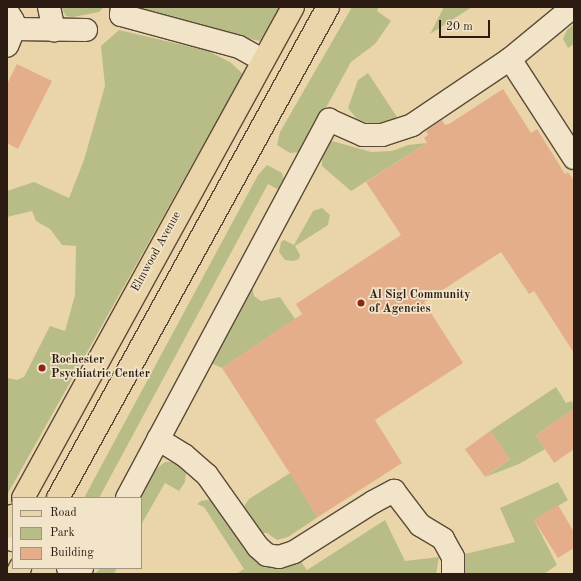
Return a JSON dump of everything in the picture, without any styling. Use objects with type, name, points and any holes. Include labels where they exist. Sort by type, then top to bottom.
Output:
[{"type":"main road","name":"Elmwood Avenue","points":[[24,497],[262,60],[293,7]]},
{"type":"main road","points":[[59,497],[328,7]]},
{"type":"main road","points":[[7,527],[12,518]]},
{"type":"street","points":[[49,7],[54,30]]},
{"type":"street","points":[[122,7],[121,15],[240,47],[262,60]]},
{"type":"street","points":[[128,497],[329,120],[364,135],[382,135],[412,125],[510,60],[573,7]]},
{"type":"street","points":[[9,29],[86,30]]},
{"type":"street","points":[[510,60],[574,158]]},
{"type":"street","points":[[158,439],[184,455],[207,475],[258,547],[267,555],[279,557],[294,552],[373,502],[394,491],[420,525],[443,539],[453,557],[453,574]]},
{"type":"green space","points":[[61,7],[104,7],[99,12],[73,17],[66,16]]},
{"type":"green space","points":[[133,7],[280,7],[260,41],[131,13]]},
{"type":"green space","points":[[352,7],[379,7],[377,11],[391,21],[375,44],[351,62],[305,146],[299,152],[290,153],[277,145],[280,132]]},
{"type":"green space","points":[[444,7],[472,7],[430,34]]},
{"type":"green space","points":[[574,24],[574,44],[568,48],[563,39],[567,30]]},
{"type":"green space","points":[[119,30],[208,51],[230,62],[243,74],[7,495],[7,381],[8,378],[17,380],[24,377],[50,326],[65,331],[75,295],[76,246],[62,245],[50,229],[36,221],[32,211],[7,217],[7,191],[34,182],[69,198],[84,160],[105,86],[101,46]]},
{"type":"green space","points":[[368,73],[397,117],[388,122],[373,125],[357,119],[348,108],[358,80]]},
{"type":"green space","points":[[332,141],[371,152],[392,151],[408,145],[427,143],[351,191],[322,166],[322,151]]},
{"type":"green space","points":[[267,165],[282,173],[285,183],[281,191],[268,184],[100,497],[85,497],[258,175]]},
{"type":"green space","points":[[322,208],[330,215],[328,225],[295,246],[300,255],[299,259],[293,261],[285,260],[279,252],[281,242],[284,240],[294,245],[313,211]]},
{"type":"green space","points":[[252,286],[254,296],[261,301],[280,297],[295,319],[222,368],[211,363]]},
{"type":"green space","points":[[556,387],[566,403],[572,401],[574,409],[536,435],[545,449],[519,464],[485,477],[510,459],[490,431]]},
{"type":"green space","points":[[165,462],[175,462],[182,467],[186,474],[185,482],[179,491],[165,483],[142,523],[142,497],[141,497],[156,469]]},
{"type":"green space","points":[[290,473],[318,517],[288,537],[277,540],[267,533],[258,533],[244,511],[244,506],[249,499]]},
{"type":"green space","points":[[558,482],[568,500],[534,520],[557,565],[544,574],[465,574],[465,554],[515,542],[500,508]]},
{"type":"green space","points":[[212,499],[252,554],[299,559],[307,570],[385,520],[405,561],[439,557],[436,574],[236,574],[244,569],[204,507],[197,504],[201,501]]},
{"type":"green space","points":[[100,569],[116,569],[114,574],[94,574]]},
{"type":"building","points":[[17,64],[52,81],[18,149],[7,143],[7,84]]},
{"type":"building","name":"Al Sigl Community of Agencies","points":[[503,89],[531,133],[537,129],[565,174],[568,172],[574,181],[574,353],[534,291],[529,294],[501,252],[424,302],[463,363],[375,420],[402,463],[318,517],[222,368],[302,314],[296,304],[401,235],[366,182],[427,143],[424,138],[428,135],[426,131],[442,120],[445,125],[449,124]]},
{"type":"building","points":[[574,409],[574,449],[554,463],[536,435]]},
{"type":"building","points":[[490,431],[510,459],[485,477],[465,449]]},
{"type":"building","points":[[558,505],[574,532],[574,548],[558,558],[534,520]]},
{"type":"place","name":"Al Sigl Community of Agencies","points":[[361,303]]},
{"type":"place","name":"Rochester Psychiatric Center","points":[[42,368]]}]
